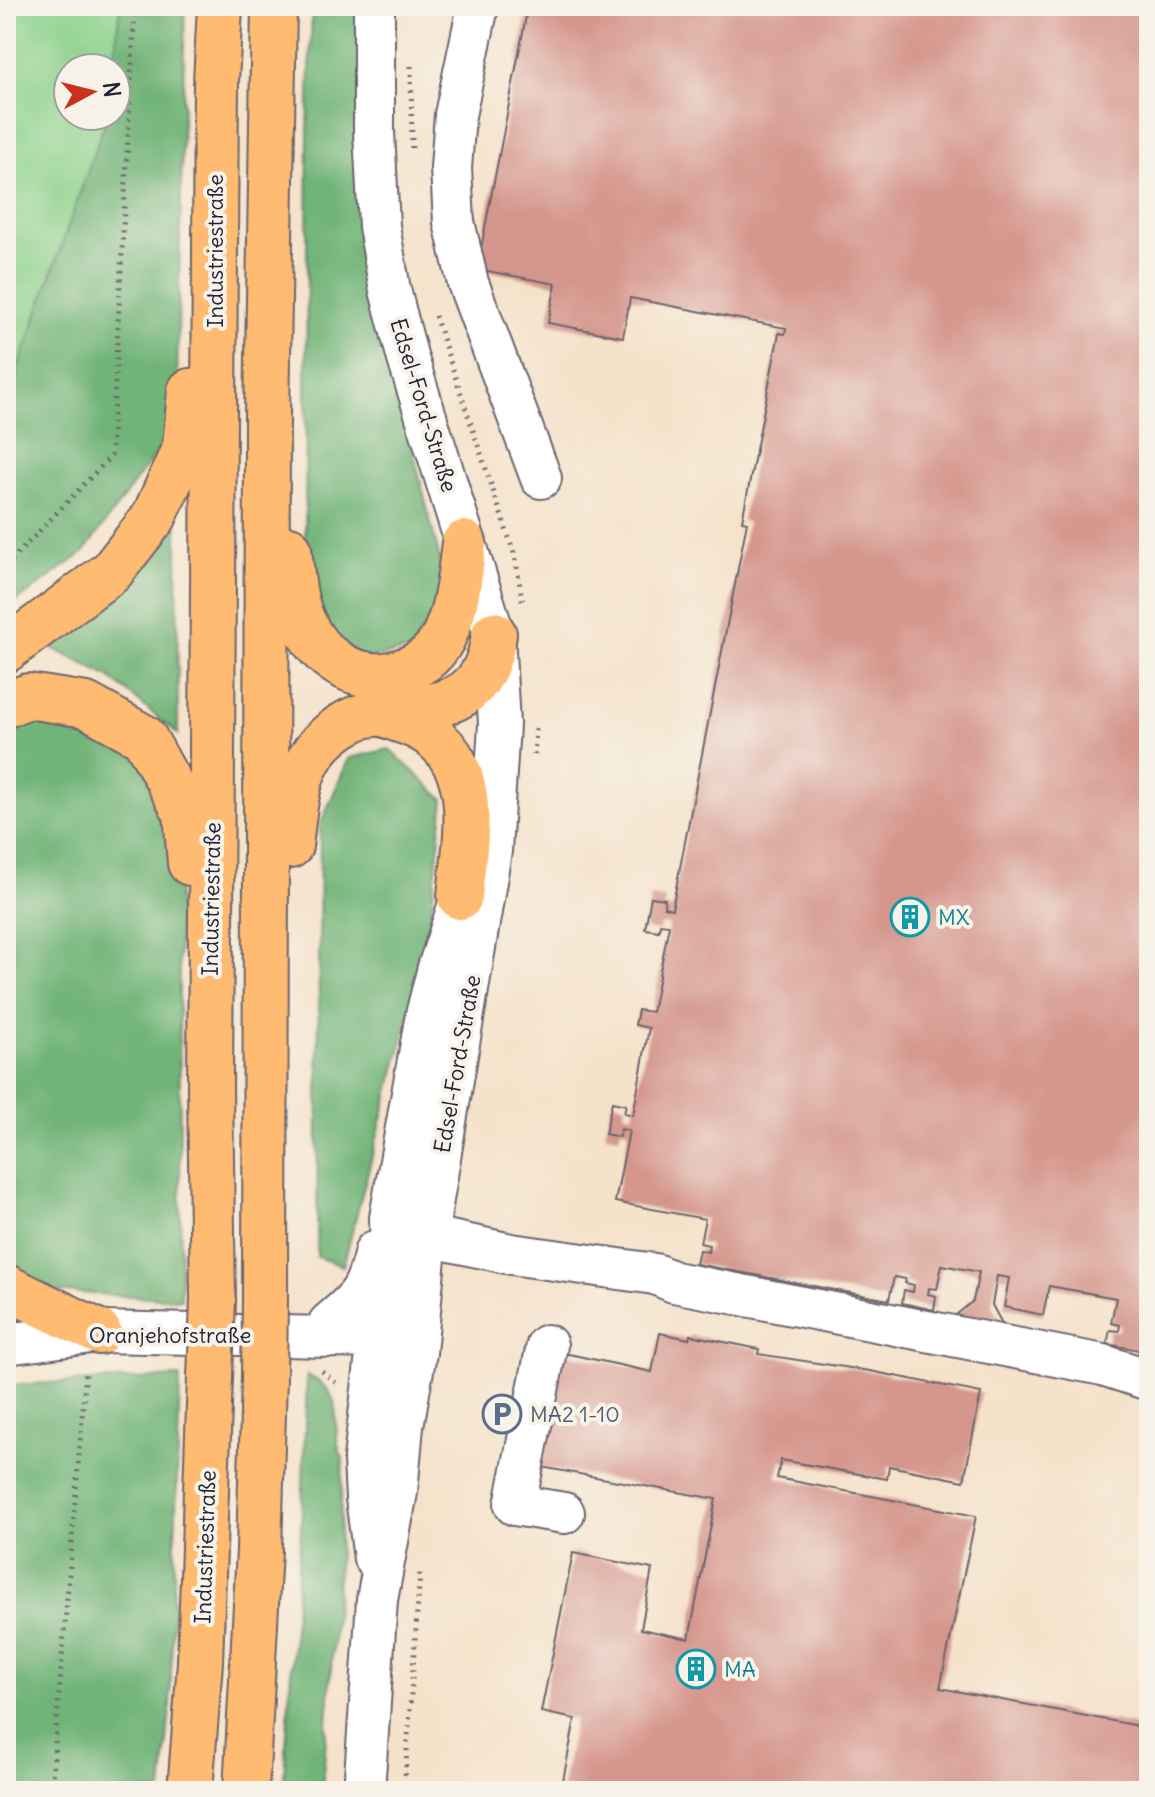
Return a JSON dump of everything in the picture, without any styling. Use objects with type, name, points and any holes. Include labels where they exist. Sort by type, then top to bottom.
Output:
[{"type":"highway","name":"Industriestraße","points":[[190,1791],[200,1662],[213,1300],[210,1088],[216,82],[220,6]]},
{"type":"highway","points":[[246,1791],[259,1565],[264,1377],[276,1318],[267,979],[267,417],[274,6]]},
{"type":"highway","points":[[6,650],[111,572],[154,517],[185,447],[216,82]]},
{"type":"highway","points":[[267,417],[295,593],[303,622],[321,652],[345,669],[370,676],[391,675],[412,669],[425,660],[442,641],[452,616],[464,543]]},
{"type":"highway","points":[[267,979],[298,791],[312,754],[329,735],[353,720],[377,713],[438,705],[470,690],[482,677],[491,658],[494,634]]},
{"type":"highway","points":[[6,705],[28,696],[86,705],[144,737],[186,813],[210,1088]]},
{"type":"highway","points":[[377,713],[429,732],[442,743],[457,767],[465,799],[460,897]]},
{"type":"highway","points":[[6,1287],[99,1332]]},
{"type":"street","name":"Edsel-Ford-Straße","points":[[364,1791],[377,1600],[364,1459],[385,1424],[416,1353],[427,1236],[491,851],[499,725],[494,634],[408,359],[390,290],[379,226],[374,132],[374,6]]},
{"type":"street","points":[[478,6],[455,115],[451,168],[454,222],[468,283],[541,478]]},
{"type":"street","name":"Edsel-Ford-Straße","points":[[329,1323],[361,1294],[390,1218],[426,1015],[460,897],[495,799]]},
{"type":"street","name":"Edsel-Ford-Straße","points":[[385,1424],[378,1338],[391,1258],[390,1218]]},
{"type":"street","points":[[427,1236],[511,1254],[655,1274],[674,1282],[1103,1365],[1149,1380]]},
{"type":"street","name":"Edsel-Ford-Straße","points":[[378,1338],[412,1306],[422,1282]]},
{"type":"street","name":"Oranjehofstraße","points":[[6,1344],[99,1332],[276,1318],[329,1323]]},
{"type":"street","name":"Oranjehofstraße","points":[[276,1318],[378,1338]]},
{"type":"street","name":"Oranjehofstraße","points":[[276,1318],[339,1360],[352,1373],[385,1424]]},
{"type":"street","points":[[329,1323],[357,1327],[378,1338]]},
{"type":"street","points":[[547,1345],[515,1505],[564,1513]]},
{"type":"path","points":[[6,566],[111,456],[135,6]]},
{"type":"path","points":[[317,1368],[341,1389]]},
{"type":"path","points":[[51,1791],[86,1371],[73,1371]]},
{"type":"path","points":[[404,1791],[420,1566]]},
{"type":"green space","points":[[6,6],[121,6],[117,52],[52,52],[52,132],[110,132],[6,542]]},
{"type":"green space","points":[[120,6],[185,6],[176,426],[83,553],[6,609],[6,403],[101,132],[132,132],[132,52],[115,52]]},
{"type":"green space","points":[[312,6],[357,6],[374,294],[443,572],[442,594],[411,650],[365,659],[324,629],[305,541]]},
{"type":"green space","points":[[177,526],[178,734],[108,676],[44,644],[121,592]]},
{"type":"green space","points":[[20,713],[72,715],[131,747],[178,825],[181,1299],[46,1291],[6,1260],[6,722]]},
{"type":"green space","points":[[389,749],[444,800],[427,948],[343,1266],[317,1257],[320,825],[349,758]]},
{"type":"green space","points":[[307,1375],[330,1392],[336,1412],[338,1447],[343,1459],[337,1590],[322,1791],[283,1791],[302,1510]]},
{"type":"green space","points":[[180,1377],[170,1709],[162,1791],[6,1791],[6,1385]]},
{"type":"building","points":[[528,6],[1149,6],[1149,1359],[1138,1356],[1139,1350],[1107,1344],[1110,1330],[1119,1331],[1120,1325],[1111,1323],[1116,1298],[1049,1286],[1043,1315],[1004,1307],[1009,1278],[997,1276],[992,1305],[1006,1331],[950,1320],[973,1301],[979,1272],[942,1265],[937,1289],[929,1288],[928,1294],[936,1296],[934,1310],[902,1303],[904,1290],[913,1292],[914,1285],[905,1283],[906,1279],[894,1277],[889,1300],[696,1264],[699,1250],[708,1252],[709,1245],[700,1243],[705,1219],[615,1202],[629,1131],[621,1129],[619,1137],[605,1134],[612,1102],[626,1105],[624,1113],[633,1115],[649,1028],[635,1025],[638,1010],[652,1012],[669,925],[660,924],[659,931],[645,929],[651,897],[665,899],[664,907],[672,909],[747,522],[742,521],[779,333],[785,334],[786,328],[630,298],[623,337],[548,323],[556,284],[477,269]]},
{"type":"building","points":[[660,1333],[689,1339],[690,1335],[759,1349],[758,1354],[870,1371],[981,1393],[964,1481],[889,1466],[887,1479],[781,1460],[777,1478],[976,1516],[940,1688],[1149,1728],[1149,1791],[561,1791],[575,1719],[541,1712],[573,1553],[652,1569],[641,1629],[689,1639],[716,1499],[541,1467],[564,1353],[652,1372]]},
{"type":"place","name":"MX","points":[[910,917]]},
{"type":"place","name":"MA2 1-10","points":[[502,1414]]},
{"type":"place","name":"MA","points":[[696,1669]]}]
